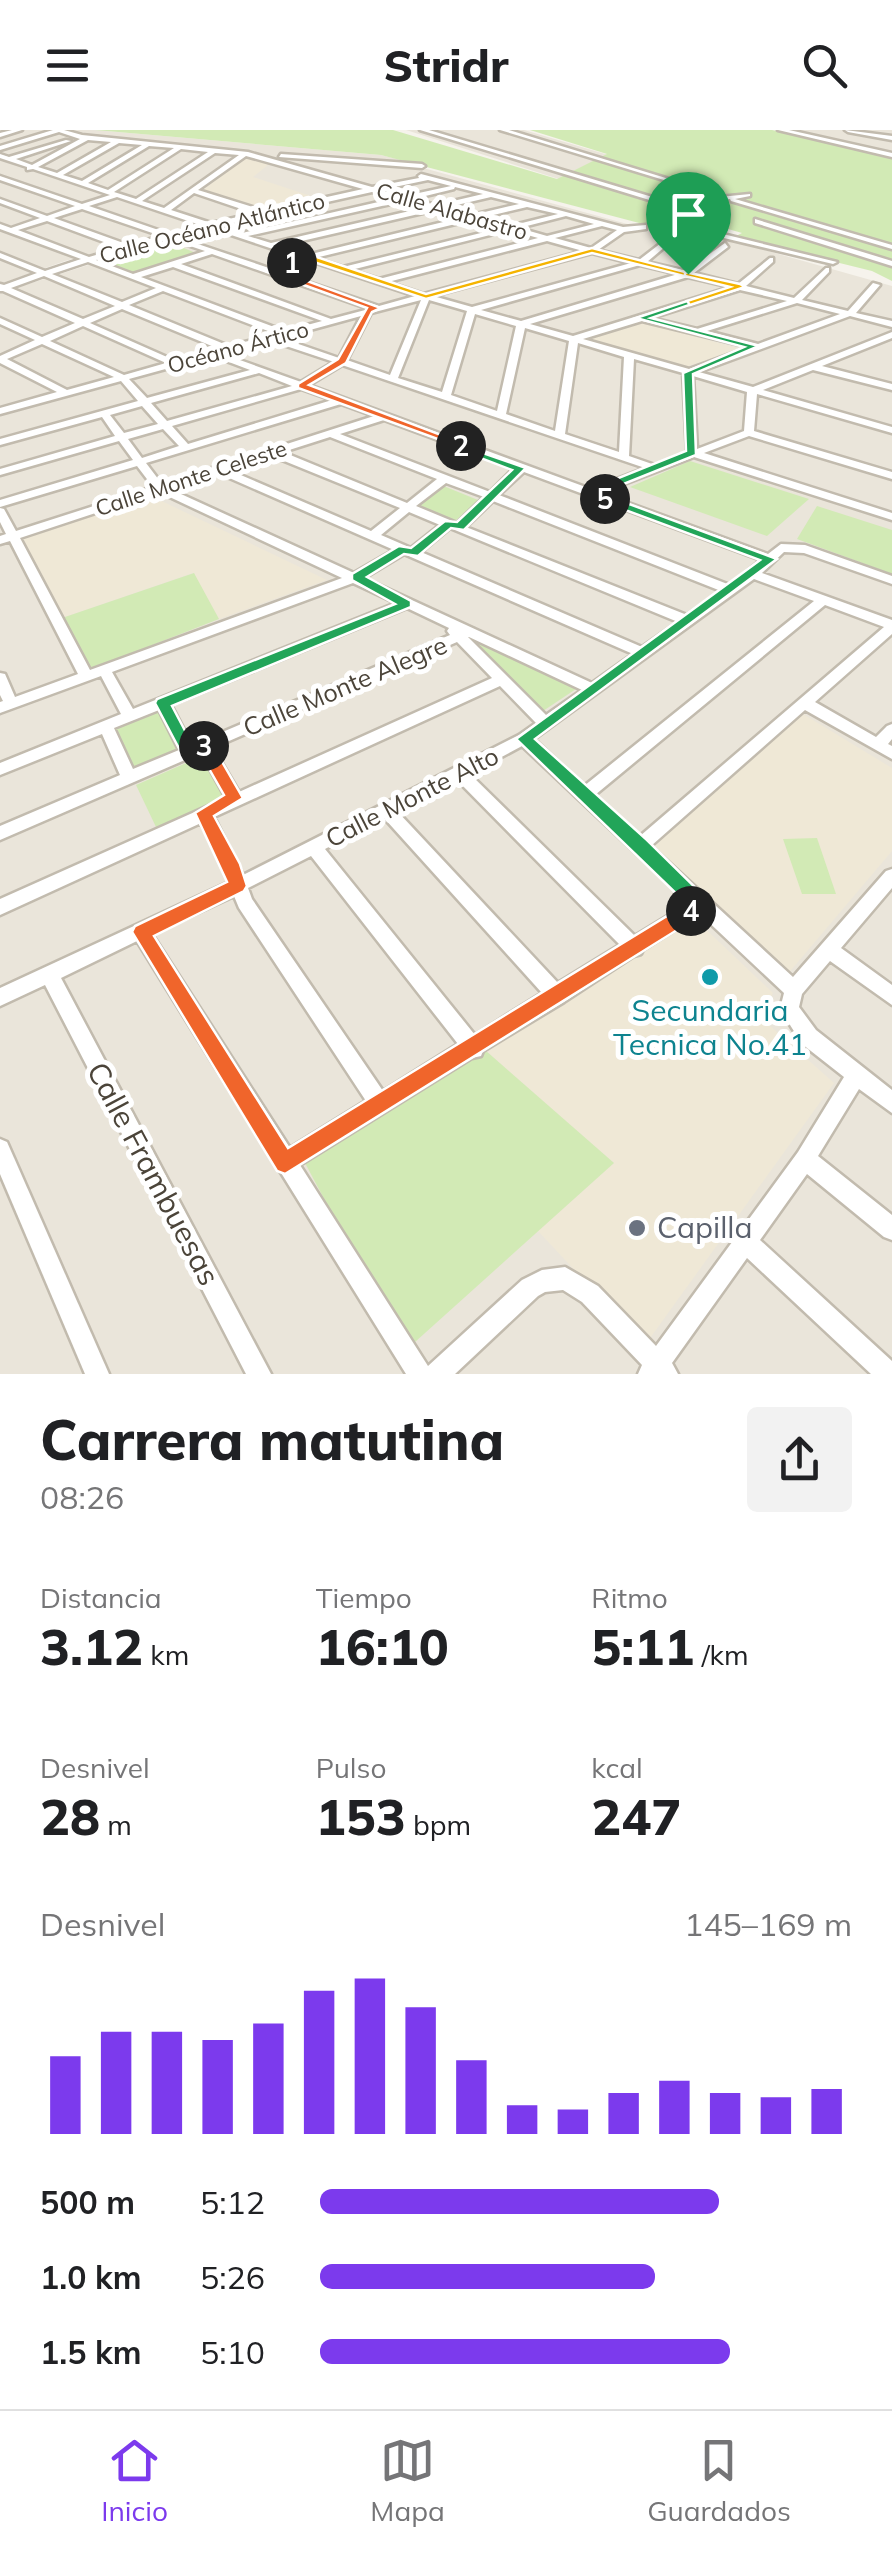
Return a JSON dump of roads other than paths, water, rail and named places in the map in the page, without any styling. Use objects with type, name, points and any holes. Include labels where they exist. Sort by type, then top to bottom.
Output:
[{"type":"street","points":[[0,135],[18,130]]},
{"type":"street","points":[[0,148],[59,130],[180,148],[362,162],[602,224],[642,230]]},
{"type":"street","points":[[459,130],[675,197],[714,195]]},
{"type":"street","points":[[503,130],[892,247]]},
{"type":"street","points":[[782,130],[892,155]]},
{"type":"street","points":[[827,140],[830,130]]},
{"type":"street","points":[[848,130],[892,138]]},
{"type":"street","points":[[420,131],[511,157],[660,208],[684,208],[714,195]]},
{"type":"street","points":[[504,144],[520,134]]},
{"type":"street","points":[[10,159],[83,135]]},
{"type":"street","points":[[0,186],[4,180],[33,167],[83,135]]},
{"type":"street","points":[[57,175],[116,141]]},
{"type":"street","points":[[82,183],[149,144]]},
{"type":"street","points":[[0,230],[50,219],[114,193],[180,148]]},
{"type":"street","points":[[137,201],[211,148]]},
{"type":"street","points":[[166,210],[245,154]]},
{"type":"street","name":"Calle Alabastro","points":[[245,154],[592,250],[892,324]]},
{"type":"street","points":[[0,156],[426,297],[892,430]]},
{"type":"street","points":[[312,172],[362,162]]},
{"type":"street","points":[[545,168],[562,162]]},
{"type":"street","points":[[374,164],[422,166]]},
{"type":"street","points":[[378,173],[394,169]]},
{"type":"street","points":[[343,181],[360,177]]},
{"type":"street","name":"Calle Océano Atlántico","points":[[1,287],[208,224],[427,178]]},
{"type":"street","points":[[636,185],[666,179]]},
{"type":"street","points":[[0,472],[301,386],[342,361],[372,309],[4,180]]},
{"type":"street","points":[[241,235],[472,180]]},
{"type":"street","points":[[194,191],[260,212]]},
{"type":"street","points":[[274,245],[492,195]]},
{"type":"street","points":[[730,199],[748,196]]},
{"type":"street","points":[[0,200],[126,247]]},
{"type":"street","points":[[272,272],[308,257],[526,204]]},
{"type":"street","points":[[344,269],[578,208]]},
{"type":"street","points":[[778,213],[757,220],[892,264]]},
{"type":"street","points":[[380,281],[602,224]]},
{"type":"street","points":[[472,310],[642,262],[686,226],[830,266],[796,301],[699,332]]},
{"type":"street","points":[[592,250],[623,229]]},
{"type":"street","points":[[12,230],[284,334]]},
{"type":"street","points":[[0,251],[41,242]]},
{"type":"street","points":[[520,324],[688,274],[725,245]]},
{"type":"street","name":"Océano Ártico","points":[[2,409],[592,250]]},
{"type":"street","points":[[0,251],[228,349]]},
{"type":"street","points":[[134,276],[212,252]]},
{"type":"street","points":[[574,340],[740,287],[770,260]]},
{"type":"street","points":[[174,264],[329,322]]},
{"type":"street","points":[[688,373],[851,313],[876,286]]},
{"type":"street","points":[[1,287],[176,364]]},
{"type":"street","points":[[0,359],[162,288]]},
{"type":"street","points":[[394,378],[426,297]]},
{"type":"street","points":[[446,395],[472,310]]},
{"type":"street","points":[[640,318],[754,346]]},
{"type":"street","points":[[0,321],[124,378],[186,448]]},
{"type":"street","points":[[501,414],[520,324]]},
{"type":"street","points":[[752,390],[892,335]]},
{"type":"street","points":[[272,338],[652,467]]},
{"type":"street","points":[[560,436],[574,340]]},
{"type":"street","points":[[213,354],[770,559]]},
{"type":"street","points":[[624,457],[629,356]]},
{"type":"street","points":[[0,359],[66,393]]},
{"type":"street","points":[[810,366],[892,387]]},
{"type":"street","points":[[0,442],[256,371]]},
{"type":"street","points":[[688,373],[692,453]]},
{"type":"street","points":[[878,383],[892,377]]},
{"type":"street","points":[[750,434],[752,390]]},
{"type":"street","points":[[86,676],[7,537],[0,508],[340,401]]},
{"type":"street","points":[[104,413],[159,488],[357,577],[464,635],[594,690]]},
{"type":"street","name":"Calle Monte Celeste","points":[[7,537],[383,417]]},
{"type":"street","points":[[329,434],[731,590]]},
{"type":"street","points":[[590,493],[750,434],[892,476]]},
{"type":"street","points":[[272,452],[688,621]]},
{"type":"street","points":[[692,453],[892,517]]},
{"type":"street","points":[[0,678],[6,706],[357,577],[454,525],[520,468]]},
{"type":"street","points":[[217,469],[642,653]]},
{"type":"street","points":[[372,536],[444,479]]},
{"type":"street","name":"Calle Monte Alto","points":[[0,997],[238,886],[524,739],[731,590],[781,548],[792,547],[892,580]]},
{"type":"street","points":[[641,845],[892,626],[752,574]]},
{"type":"street","points":[[586,793],[824,600]]},
{"type":"street","points":[[0,769],[406,604]]},
{"type":"street","points":[[464,635],[501,680],[546,724]]},
{"type":"street","name":"Calle Monte Alegre","points":[[0,833],[464,635]]},
{"type":"street","points":[[104,670],[129,716]]},
{"type":"street","points":[[0,907],[501,680]]},
{"type":"street","points":[[163,703],[234,798]]},
{"type":"street","points":[[806,704],[885,749],[892,730]]},
{"type":"street","points":[[106,726],[130,777]]},
{"type":"street","points":[[524,739],[794,990]]},
{"type":"street","points":[[460,772],[634,948]]},
{"type":"street","points":[[387,811],[558,996]]},
{"type":"street","points":[[203,813],[231,864],[245,903],[382,1105]]},
{"type":"street","points":[[314,847],[474,1048]]},
{"type":"street","points":[[892,876],[885,899],[794,990],[789,1009],[809,1037],[892,1102]]},
{"type":"street","points":[[285,1163],[700,905]]},
{"type":"street","points":[[142,932],[420,1374]]},
{"type":"street","points":[[830,950],[892,996]]},
{"type":"street","name":"Calle Frambuesas","points":[[49,974],[259,1374]]},
{"type":"street","points":[[437,1374],[520,1295],[554,1278],[565,1278],[590,1294],[658,1371],[805,1159],[856,1074]]},
{"type":"street","points":[[0,1150],[97,1374]]},
{"type":"street","points":[[805,1159],[892,1229]]},
{"type":"street","points":[[746,1242],[889,1374]]},
{"type":"place","name":"Secundaria Tecnica No.41","points":[[710,977]]},
{"type":"place","name":"Capilla","points":[[637,1228]]}]
